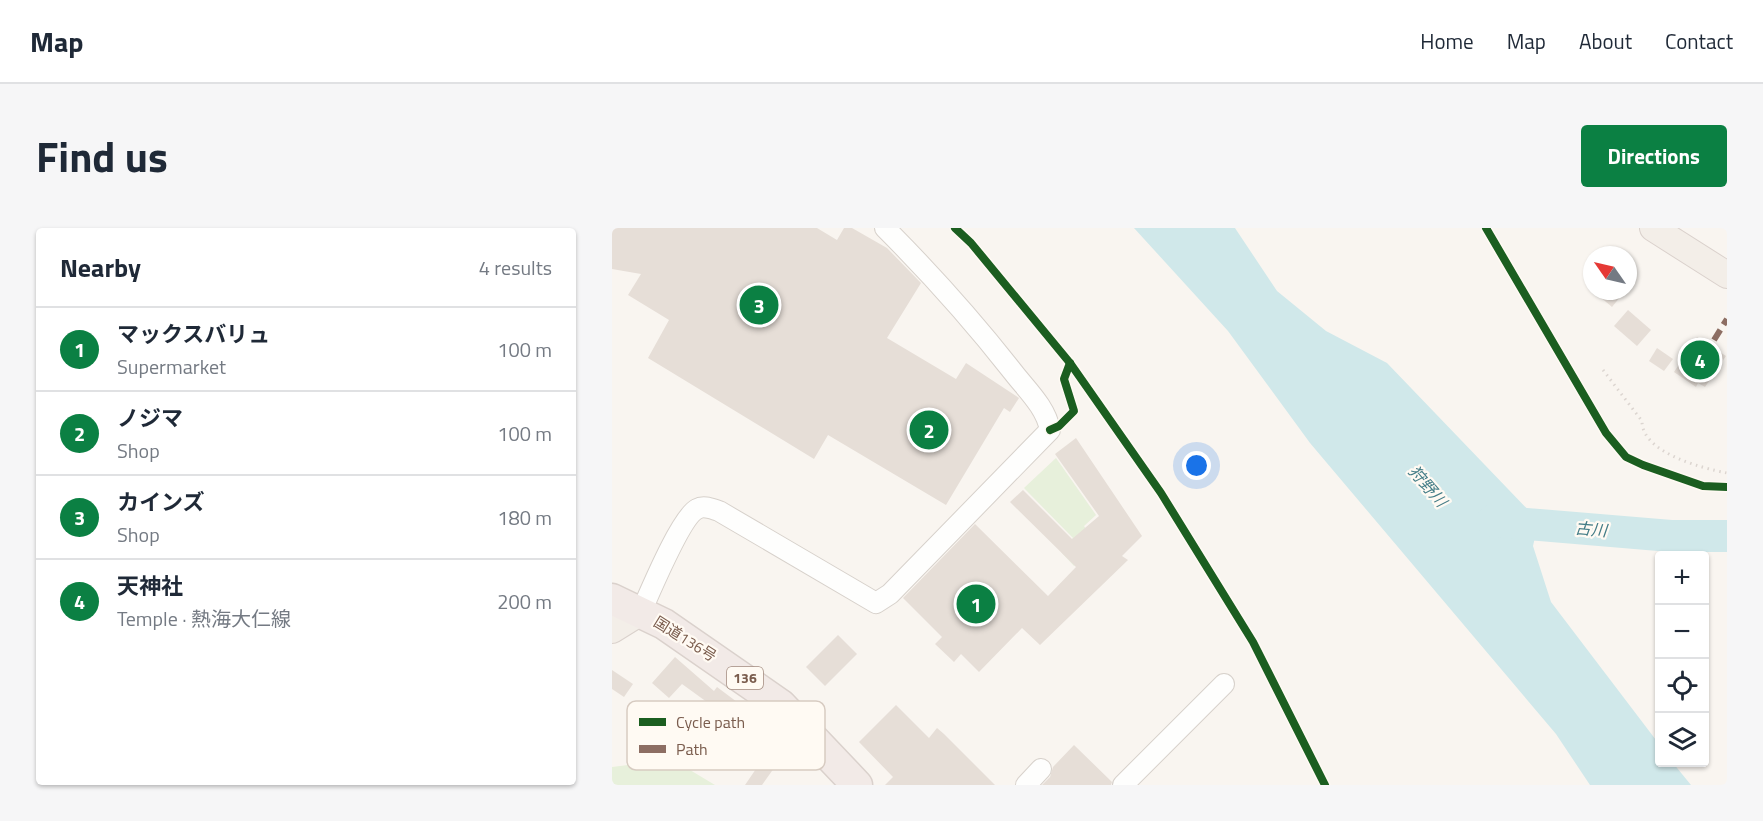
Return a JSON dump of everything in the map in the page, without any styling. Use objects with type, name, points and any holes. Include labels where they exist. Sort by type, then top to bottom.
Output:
[{"type":"highway","name":"国道136号","points":[[612,599],[641,612],[732,668],[776,701]]},
{"type":"highway","name":"国道136号","points":[[825,751],[857,785]]},
{"type":"main road","points":[[1653,228],[1727,275]]},
{"type":"main road","points":[[612,630],[641,612]]},
{"type":"street","points":[[641,612],[683,525],[696,509],[706,507],[719,512],[876,603],[890,594],[1050,430],[1044,411],[985,336],[940,283],[885,228]]},
{"type":"street","points":[[1123,785],[1224,684]]},
{"type":"street","points":[[1026,785],[1041,769]]},
{"type":"path","points":[[1603,370],[1642,421],[1642,428],[1648,436],[1667,454],[1727,473]]},
{"type":"green space","points":[[1056,458],[1096,515],[1084,526],[1096,544],[1074,566],[1061,552],[1073,538],[1024,488]]},
{"type":"green space","points":[[627,765],[627,770],[690,770],[715,785],[612,785],[612,767]]},
{"type":"water","name":"狩野川","points":[[1134,228],[1235,228],[1277,291],[1326,331],[1387,363],[1534,516],[1536,533],[1533,546],[1551,602],[1655,739],[1655,767],[1676,767],[1691,785],[1590,785],[1556,734],[1310,443],[1228,331]]},
{"type":"building","points":[[612,228],[817,228],[837,240],[844,228],[852,228],[887,248],[921,283],[887,338],[956,379],[966,363],[1019,398],[1010,412],[1004,408],[946,505],[828,435],[814,459],[648,358],[669,320],[628,295],[641,274],[612,269]]},
{"type":"building","points":[[1604,300],[1618,300],[1612,307]]},
{"type":"building","points":[[1628,310],[1651,330],[1637,346],[1614,326]]},
{"type":"building","points":[[1697,337],[1726,356],[1705,387],[1698,383],[1696,387],[1674,372]]},
{"type":"building","points":[[1657,348],[1673,359],[1664,371],[1649,361]]},
{"type":"building","points":[[1076,438],[1142,536],[1122,556],[1128,560],[1040,645],[1022,628],[979,672],[961,654],[954,662],[935,644],[942,637],[903,598],[975,524],[1048,596],[1076,567],[1010,502],[1023,490],[1072,539],[1099,516],[1055,454]]},
{"type":"building","points":[[838,635],[857,654],[825,686],[806,667]]},
{"type":"building","points":[[675,657],[714,691],[717,687],[736,701],[705,701],[682,684],[669,698],[652,683]]},
{"type":"building","points":[[612,670],[633,684],[624,697],[612,689]]},
{"type":"building","points":[[896,705],[929,738],[937,728],[995,785],[885,785],[893,777],[859,742]]},
{"type":"building","points":[[1074,745],[1112,782],[1111,785],[1042,785],[1050,777],[1053,767]]},
{"type":"building","points":[[755,770],[773,770],[762,785],[745,785]]},
{"type":"waterway","name":"古川","points":[[1492,521],[1671,536],[1727,536]]},
{"type":"marked path","points":[[1714,340],[1727,319]]},
{"type":"cycle path","points":[[955,228],[971,243],[1070,363],[1161,493],[1253,642],[1325,785]]},
{"type":"cycle path","points":[[1486,228],[1606,433],[1626,457],[1703,486],[1727,487]]},
{"type":"cycle path","points":[[1050,430],[1059,426],[1074,411],[1064,379],[1070,363]]},
{"type":"place","name":"カインズ","points":[[759,305]]},
{"type":"place","name":"天神社","points":[[1700,360]]},
{"type":"place","name":"ノジマ","points":[[929,430]]},
{"type":"place","name":"マックスバリュ","points":[[976,604]]}]
